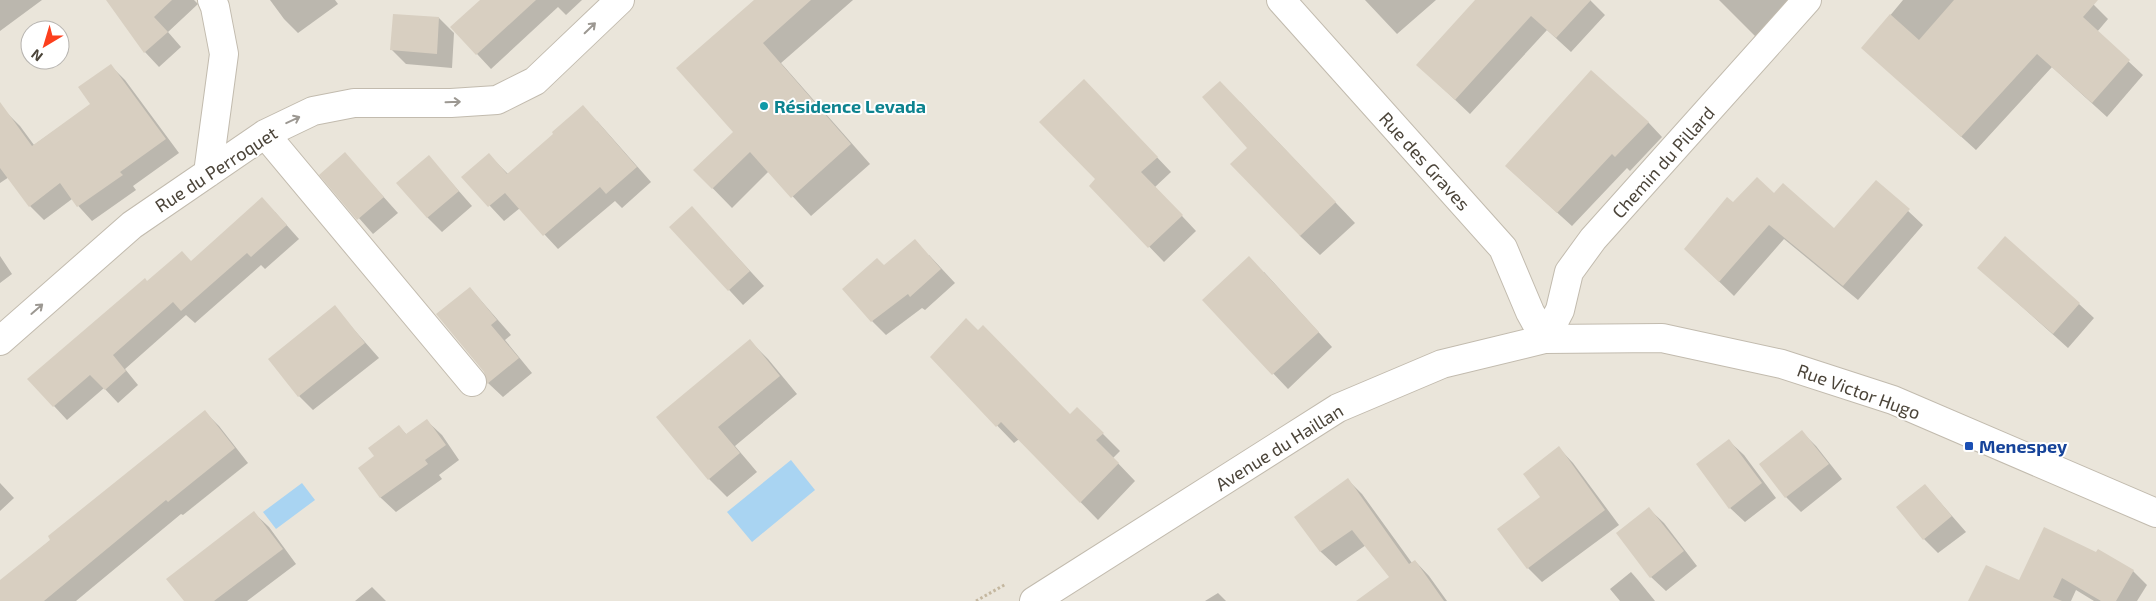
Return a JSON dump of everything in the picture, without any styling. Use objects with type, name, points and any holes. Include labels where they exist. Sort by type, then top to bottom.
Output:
[{"type":"street","points":[[208,173],[224,54],[212,0]]},
{"type":"street","name":"Rue du Perroquet","points":[[0,341],[132,225],[265,134],[313,111],[354,103],[497,100],[535,81],[620,0]]},
{"type":"street","name":"Rue des Graves","points":[[1280,0],[1504,248],[1530,312],[1545,339]]},
{"type":"street","name":"Chemin du Pillard","points":[[1545,339],[1560,310],[1569,272],[1593,239],[1807,0]]},
{"type":"street","points":[[265,134],[472,382]]},
{"type":"street","name":"Rue Victor Hugo","points":[[1545,339],[1662,338],[1782,364],[1893,400],[2156,513]]},
{"type":"street","name":"Avenue du Haillan","points":[[1051,597],[1338,408],[1442,364],[1545,339]]},
{"type":"path","points":[[976,601],[1010,581]]},
{"type":"shaded area","points":[[0,0],[2156,0],[2156,601],[0,601]]},
{"type":"water","points":[[791,460],[815,490],[752,542],[727,512]]},
{"type":"water","points":[[302,483],[315,500],[276,529],[263,512]]},
{"type":"building","points":[[106,0],[172,0],[154,17],[168,32],[144,53]]},
{"type":"building","points":[[480,0],[536,0],[476,55],[450,27]]},
{"type":"building","name":"Résidence Levada","points":[[754,0],[811,0],[763,43],[851,144],[791,198],[750,152],[712,189],[693,170],[733,132],[676,68]]},
{"type":"building","points":[[1475,0],[1591,0],[1556,38],[1531,16],[1455,100],[1416,65]]},
{"type":"building","points":[[1954,0],[2098,0],[2083,17],[2130,60],[2092,103],[2037,54],[1961,137],[1861,48],[1890,14],[1919,40]]},
{"type":"building","points":[[393,14],[439,17],[437,54],[390,50]]},
{"type":"building","points":[[111,64],[166,139],[120,172],[123,175],[77,207],[60,183],[29,207],[0,168],[0,102],[32,146],[90,104],[78,87]]},
{"type":"building","points":[[1591,70],[1649,122],[1615,157],[1612,154],[1557,213],[1505,166]]},
{"type":"building","points":[[1084,79],[1158,157],[1141,172],[1183,215],[1148,248],[1089,186],[1095,179],[1039,122]]},
{"type":"building","points":[[1220,81],[1336,202],[1300,236],[1230,164],[1247,148],[1202,97]]},
{"type":"building","points":[[583,105],[637,167],[606,194],[600,187],[543,236],[505,193],[488,207],[461,177],[489,153],[507,174]]},
{"type":"building","points":[[345,152],[384,197],[357,220],[319,175]]},
{"type":"building","points":[[429,155],[459,191],[427,218],[396,183]]},
{"type":"building","points":[[1757,177],[1774,193],[1783,183],[1834,228],[1876,180],[1910,209],[1843,286],[1769,225],[1719,282],[1684,249],[1727,197],[1733,202]]},
{"type":"building","points":[[262,197],[287,225],[251,257],[247,253],[181,311],[173,302],[113,355],[126,371],[105,390],[90,375],[53,407],[27,379],[145,278],[147,281],[182,251],[191,261]]},
{"type":"building","points":[[692,206],[750,271],[728,291],[669,227]]},
{"type":"building","points":[[2005,236],[2080,303],[2053,334],[1977,268]]},
{"type":"building","points":[[915,239],[941,269],[910,297],[908,294],[871,322],[842,289],[877,258],[884,265]]},
{"type":"building","points":[[1249,256],[1319,332],[1272,375],[1202,300]]},
{"type":"building","points":[[470,287],[497,320],[491,325],[519,358],[487,384],[484,372],[436,314]]},
{"type":"building","points":[[335,305],[365,343],[298,397],[268,359]]},
{"type":"building","points":[[966,318],[978,330],[983,325],[1070,414],[1077,407],[1104,433],[1096,440],[1119,463],[1080,503],[1001,422],[996,427],[930,357]]},
{"type":"building","points":[[750,339],[780,376],[718,427],[740,453],[708,480],[656,417]]},
{"type":"building","points":[[205,410],[235,448],[168,502],[166,500],[44,601],[0,601],[0,580],[50,540],[48,536]]},
{"type":"building","points":[[427,419],[446,445],[425,460],[428,464],[380,498],[358,468],[374,456],[368,448],[399,425],[406,434]]},
{"type":"building","points":[[1802,430],[1829,464],[1785,498],[1759,464]]},
{"type":"building","points":[[1729,439],[1762,483],[1729,509],[1696,464]]},
{"type":"building","points":[[1559,446],[1605,510],[1527,569],[1497,529],[1540,497],[1523,474]]},
{"type":"building","points":[[1348,478],[1409,564],[1415,560],[1444,601],[1356,601],[1389,577],[1352,530],[1320,552],[1294,517]]},
{"type":"building","points":[[1925,484],[1952,516],[1923,540],[1896,507]]},
{"type":"building","points":[[1649,507],[1684,551],[1650,578],[1616,533]]},
{"type":"building","points":[[254,511],[283,549],[214,601],[184,601],[166,579]]},
{"type":"building","points":[[2044,527],[2096,552],[2098,549],[2134,570],[2116,601],[2101,601],[2062,578],[2053,597],[2062,601],[1968,601],[1986,565],[2019,580]]},
{"type":"place","name":"Résidence Levada","points":[[764,106]]},
{"type":"place","name":"Menespey","points":[[1969,446]]}]
